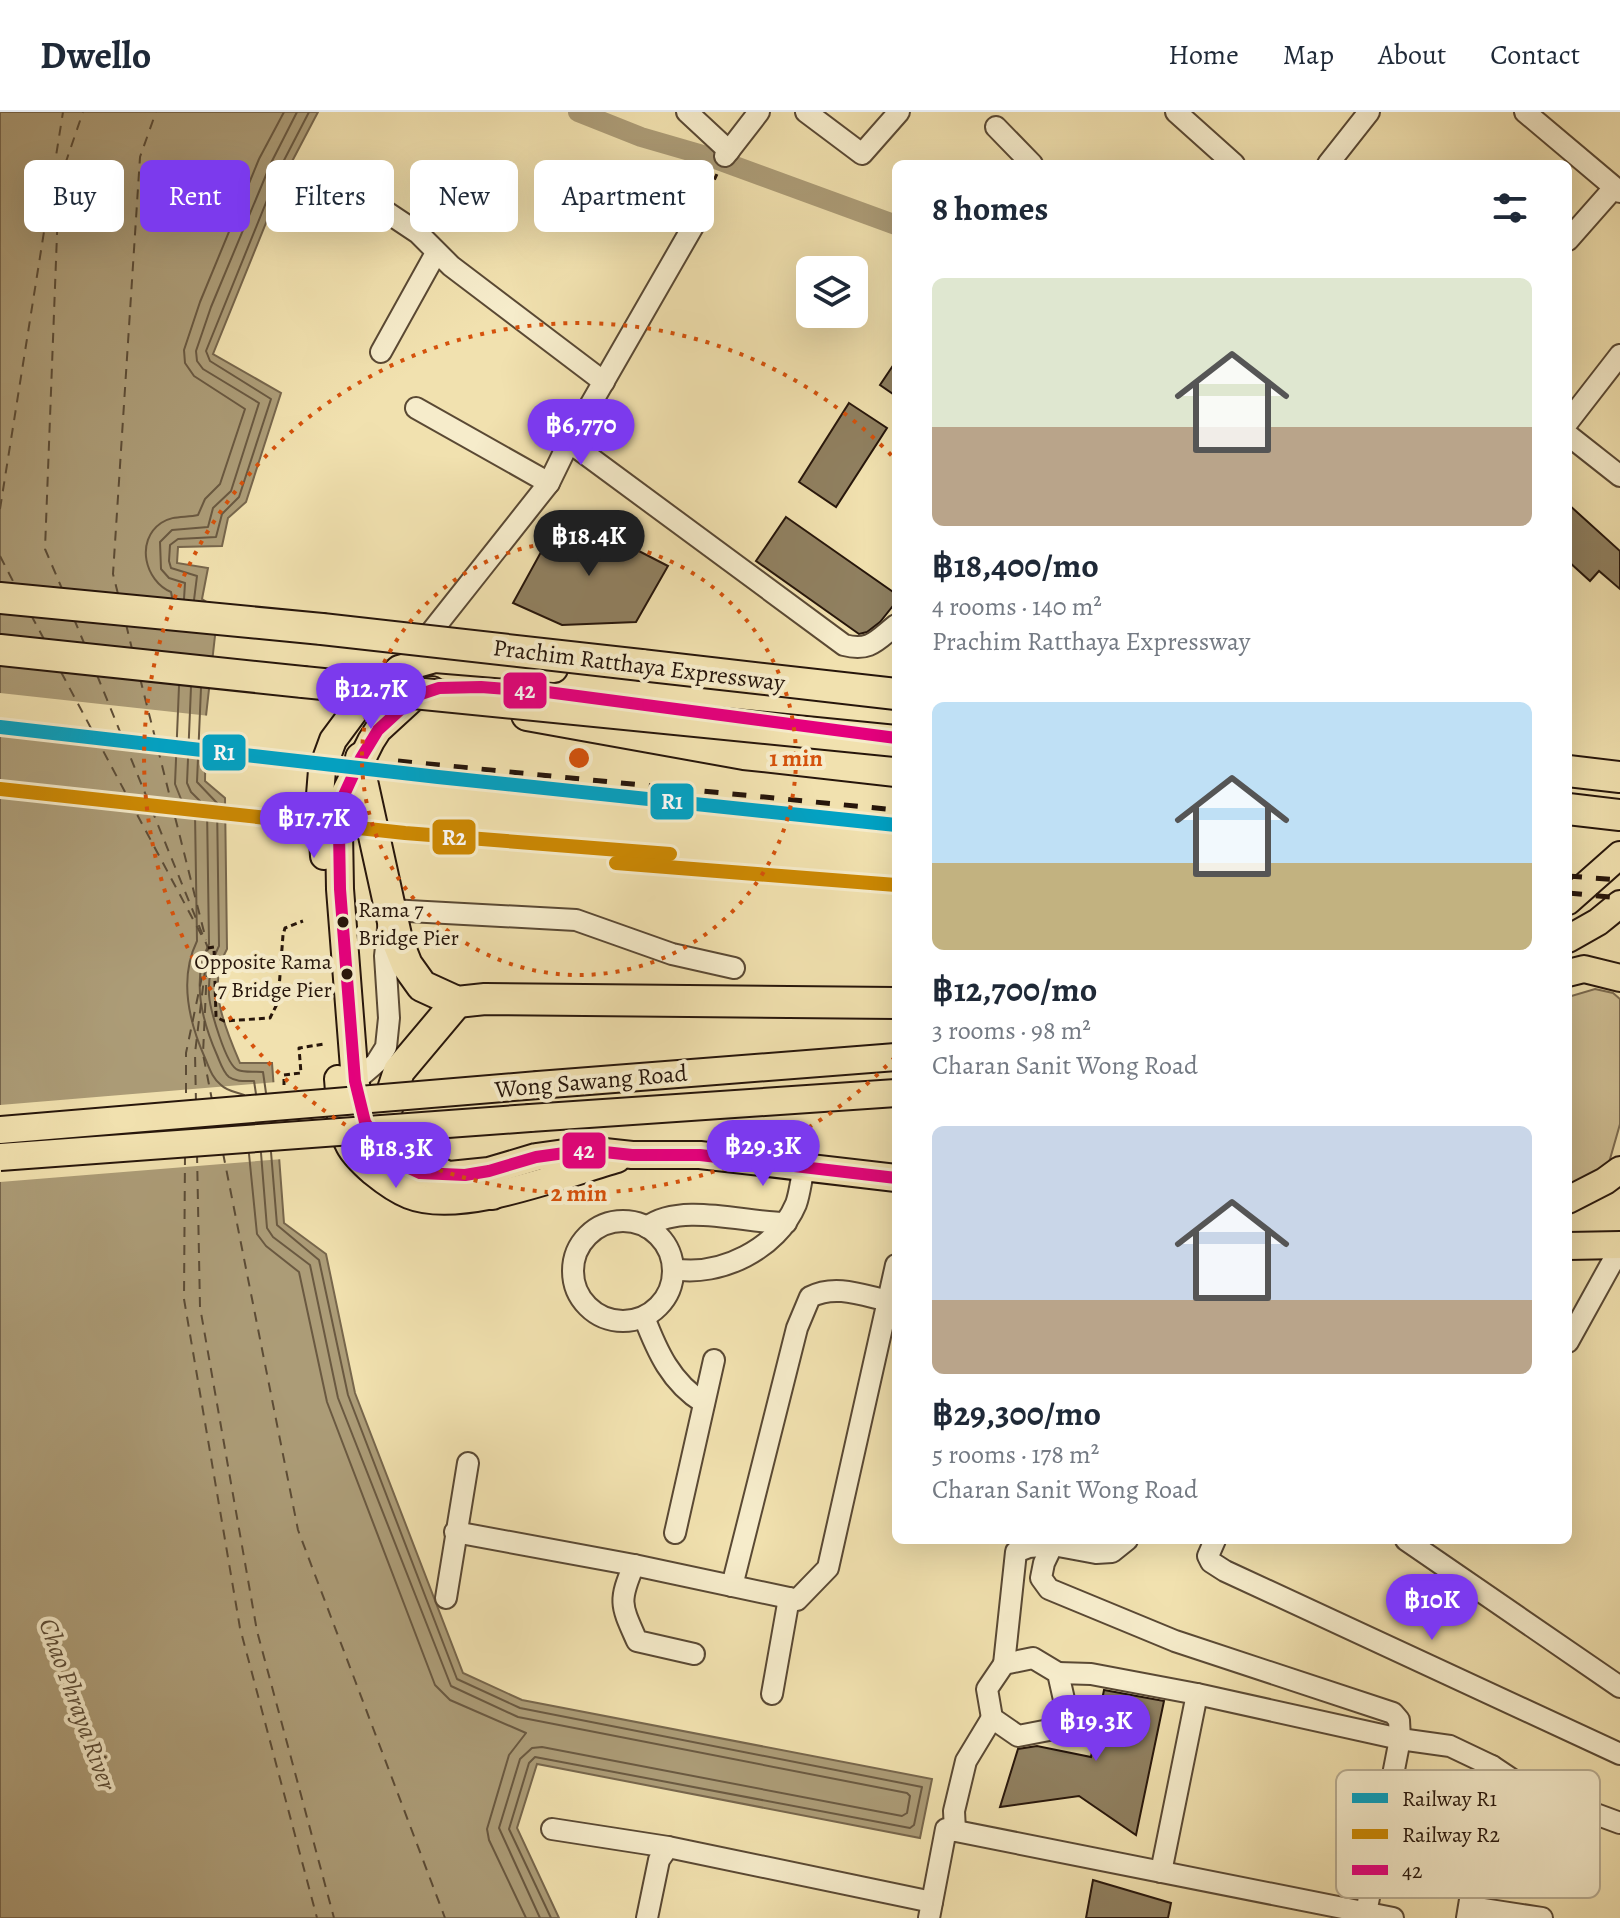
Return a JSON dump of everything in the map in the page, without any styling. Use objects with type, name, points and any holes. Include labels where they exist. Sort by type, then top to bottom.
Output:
[{"type":"highway","name":"Prachim Ratthaya Expressway","points":[[0,598],[322,629],[892,697]]},
{"type":"highway","name":"Prachim Ratthaya Expressway","points":[[0,650],[892,740]]},
{"type":"highway","points":[[477,699],[536,718],[744,754],[892,771]]},
{"type":"highway","points":[[361,758],[362,781],[390,910],[402,953],[422,986],[457,1002],[485,999],[892,1003]]},
{"type":"highway","points":[[1572,771],[1620,777]]},
{"type":"highway","points":[[1572,809],[1620,815]]},
{"type":"highway","points":[[457,1002],[399,1071],[385,1114],[400,1141],[440,1176],[463,1187],[492,1194]]},
{"type":"main road","points":[[632,1155],[492,1194],[438,1201],[411,1196],[383,1181],[366,1167],[348,1145],[343,1121],[320,795],[322,770],[333,740],[356,709],[403,668],[435,659],[892,697]]},
{"type":"main road","points":[[892,739],[547,692],[481,687],[439,688],[415,696],[378,730],[344,795],[339,832],[341,902],[355,1081],[365,1122],[382,1148],[401,1164],[420,1173],[440,1176],[489,1171],[536,1157],[586,1150],[632,1155],[700,1155],[892,1178]]},
{"type":"main road","points":[[1572,763],[1620,766]]},
{"type":"main road","points":[[1572,897],[1620,855]]},
{"type":"main road","points":[[1572,937],[1598,922],[1620,904]]},
{"type":"main road","points":[[1576,971],[1620,964]]},
{"type":"main road","points":[[1576,971],[1620,978]]},
{"type":"main road","name":"Wong Sawang Road","points":[[0,1130],[892,1057]]},
{"type":"main road","name":"Wong Sawang Road","points":[[0,1157],[892,1093]]},
{"type":"main road","points":[[1572,1198],[1620,1170]]},
{"type":"main road","points":[[1572,1246],[1620,1246]]},
{"type":"street","points":[[687,112],[727,153],[759,112]]},
{"type":"street","points":[[806,112],[862,154],[899,112]]},
{"type":"street","points":[[1176,112],[1230,160]]},
{"type":"street","points":[[1525,112],[1617,190],[1572,236]]},
{"type":"street","points":[[1330,160],[1357,116]]},
{"type":"street","points":[[996,127],[1028,160]]},
{"type":"street","points":[[394,217],[604,382]]},
{"type":"street","points":[[403,668],[549,483],[569,442],[690,232]]},
{"type":"street","points":[[381,352],[436,253]]},
{"type":"street","points":[[1572,417],[1620,355]]},
{"type":"street","points":[[416,408],[549,483]]},
{"type":"street","points":[[1572,438],[1620,476]]},
{"type":"street","points":[[569,442],[844,645],[859,649],[892,635]]},
{"type":"street","points":[[355,1081],[376,1063],[386,1047],[389,1018],[385,956],[390,910],[576,920],[672,954],[734,968]]},
{"type":"street","points":[[673,1269],[735,1261],[760,1248],[786,1223],[797,1202],[804,1168]]},
{"type":"street","points":[[647,1227],[667,1216],[689,1215],[786,1223]]},
{"type":"street","points":[[623,1221],[647,1227],[665,1245],[673,1269],[665,1297],[644,1317],[615,1320],[594,1312],[579,1295],[574,1281],[573,1269],[580,1244],[598,1227],[623,1221]]},
{"type":"street","points":[[1572,1335],[1620,1246]]},
{"type":"street","points":[[455,1532],[634,1565],[797,1600],[828,1568],[892,1283]]},
{"type":"street","points":[[732,1586],[797,1328],[810,1297],[821,1291],[843,1291],[888,1301]]},
{"type":"street","points":[[644,1317],[667,1368],[683,1389],[704,1403]]},
{"type":"street","points":[[675,1533],[714,1360]]},
{"type":"street","points":[[446,1598],[468,1463]]},
{"type":"street","points":[[955,1831],[954,1811],[966,1761],[992,1718],[987,1689],[1004,1664],[1016,1552],[1048,1544]]},
{"type":"street","points":[[1054,1544],[1041,1578],[1049,1589],[1175,1641],[1393,1713],[1401,1727],[1394,1770]]},
{"type":"street","points":[[1058,1544],[1096,1553],[1112,1552],[1122,1544]]},
{"type":"street","points":[[1213,1544],[1208,1556],[1211,1562],[1225,1571],[1620,1754]]},
{"type":"street","points":[[1412,1544],[1620,1687]]},
{"type":"street","points":[[634,1565],[623,1590],[622,1606],[637,1641],[694,1654]]},
{"type":"street","points":[[772,1694],[789,1598]]},
{"type":"street","points":[[1004,1664],[1033,1658],[1058,1673],[1091,1674],[1400,1739],[1450,1746],[1498,1770]]},
{"type":"street","points":[[992,1718],[1018,1736],[1049,1730],[1065,1704],[1058,1673]]},
{"type":"street","points":[[1161,1872],[1197,1694]]},
{"type":"street","points":[[1491,1770],[1492,1766]]},
{"type":"street","points":[[1600,1816],[1620,1823]]},
{"type":"street","points":[[552,1829],[668,1847],[931,1910],[946,1829],[1161,1872],[1328,1912],[1366,1913],[1393,1918]]},
{"type":"street","points":[[647,1918],[659,1860],[668,1847]]},
{"type":"street","points":[[1366,1913],[1369,1898]]},
{"type":"street","points":[[1468,1912],[1542,1918]]},
{"type":"path","points":[[714,182],[727,153]]},
{"type":"path","points":[[208,948],[214,947],[216,1017],[224,1021],[270,1018],[278,1002],[285,928],[303,921]]},
{"type":"path","points":[[284,1075],[301,1073],[299,1048],[324,1044]]},
{"type":"shaded area","points":[[1595,989],[1613,993],[1620,999],[1620,1124],[1608,1166],[1572,1185],[1572,996]]},
{"type":"water","name":"Chao Phraya River","points":[[0,112],[318,112],[293,160],[266,160],[266,223],[213,354],[281,393],[246,502],[228,518],[222,546],[178,547],[177,563],[208,568],[202,599],[218,609],[206,716],[205,781],[225,798],[227,949],[218,977],[218,992],[224,1021],[240,1063],[272,1063],[284,1223],[326,1254],[355,1393],[463,1673],[522,1700],[932,1779],[920,1838],[537,1764],[517,1828],[559,1918],[0,1918]]},
{"type":"pier","points":[[0,693],[210,716],[209,757],[0,734]]},
{"type":"pier","points":[[277,1082],[283,1159],[0,1182],[0,1105]]},
{"type":"building","points":[[892,367],[892,393],[880,385]]},
{"type":"building","points":[[849,403],[887,428],[836,507],[799,482]]},
{"type":"building","points":[[1572,508],[1620,551],[1620,589],[1599,571],[1590,581],[1572,565]]},
{"type":"building","points":[[563,512],[668,566],[636,622],[562,625],[513,603]]},
{"type":"building","points":[[786,517],[892,591],[892,607],[880,622],[859,634],[756,561]]},
{"type":"building","points":[[1104,1690],[1164,1701],[1136,1835],[1079,1796],[1000,1807],[1018,1749],[1037,1746],[1091,1757]]},
{"type":"building","points":[[1093,1880],[1171,1903],[1168,1918],[1086,1918]]},
{"type":"waterway","points":[[578,112],[641,137],[710,157],[892,224]]},
{"type":"ferry route","points":[[0,509],[63,112]]},
{"type":"ferry route","points":[[63,591],[45,549],[59,182],[83,112]]},
{"type":"ferry route","points":[[118,594],[113,574],[140,157],[156,112]]},
{"type":"ferry route","points":[[0,556],[15,585]]},
{"type":"ferry route","points":[[31,615],[45,641]]},
{"type":"ferry route","points":[[74,619],[84,643]]},
{"type":"ferry route","points":[[126,624],[132,649]]},
{"type":"ferry route","points":[[61,672],[203,938]]},
{"type":"ferry route","points":[[97,675],[208,948],[186,1053],[186,1101]]},
{"type":"ferry route","points":[[140,678],[206,940]]},
{"type":"ferry route","points":[[196,1103],[195,1053],[206,962]]},
{"type":"ferry route","points":[[207,967],[203,1054],[212,1100]]},
{"type":"ferry route","points":[[197,1153],[200,1307],[257,1631],[334,1918]]},
{"type":"ferry route","points":[[223,1153],[298,1530],[445,1918]]},
{"type":"ferry route","points":[[185,1155],[184,1299],[240,1628],[317,1918]]},
{"type":"railway","points":[[0,727],[892,825]]},
{"type":"railway","points":[[398,761],[892,810]]},
{"type":"railway","points":[[1572,876],[1620,880]]},
{"type":"railway","points":[[1572,893],[1620,898]]},
{"type":"rail line","name":"R1","points":[[0,727],[892,825]]},
{"type":"rail line","name":"R2","points":[[0,789],[405,833],[670,854]]},
{"type":"rail line","name":"R2","points":[[616,863],[892,885]]},
{"type":"transit line","name":"42","points":[[892,737],[547,692],[481,687],[439,688],[415,696],[378,730],[344,795],[339,832],[340,889],[355,1081],[365,1122],[382,1148],[401,1164],[420,1173],[465,1175],[536,1157],[586,1150],[632,1155],[700,1155],[892,1178]]},
{"type":"place","name":"Rama 7 Bridge Pier","points":[[343,922]]},
{"type":"place","name":"Opposite Rama 7 Bridge Pier","points":[[347,974]]}]
